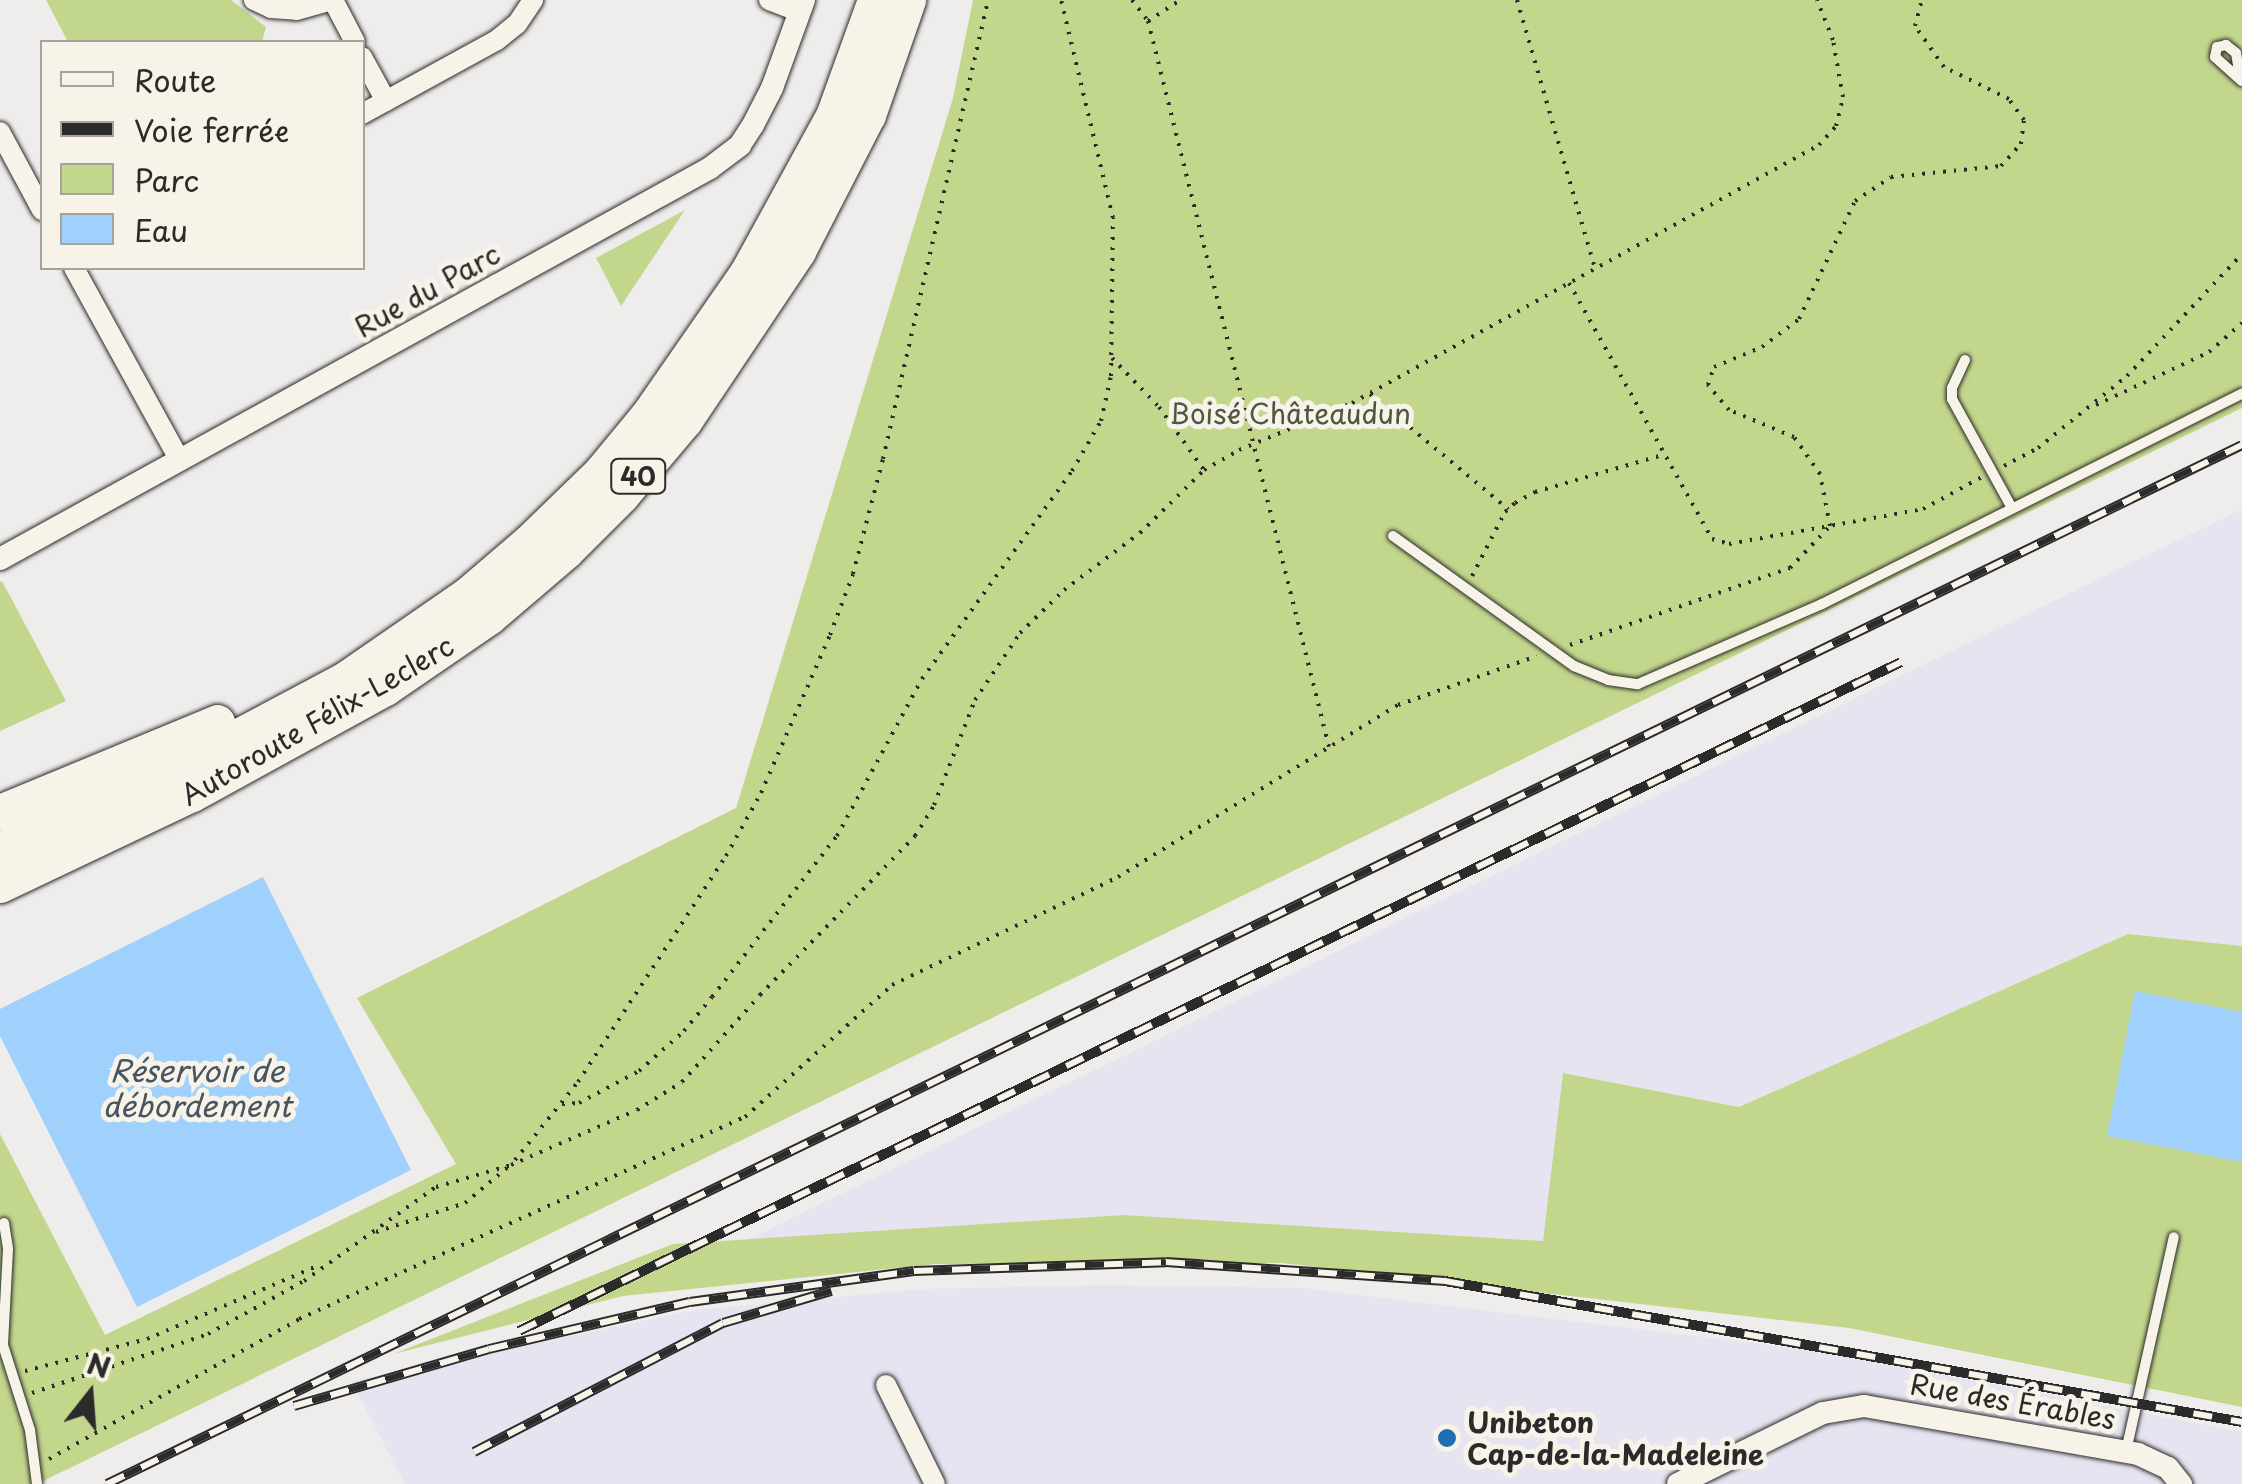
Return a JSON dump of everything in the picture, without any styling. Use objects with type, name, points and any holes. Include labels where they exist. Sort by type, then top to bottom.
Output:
[{"type":"highway","name":"Autoroute Félix-Leclerc","points":[[0,849],[270,720],[393,649],[530,541],[600,472],[678,376],[799,186],[843,94],[875,0]]},
{"type":"highway","name":"Autoroute Félix-Leclerc","points":[[0,885],[192,794],[384,688],[448,646],[548,567],[621,496],[700,400],[798,252],[868,116],[908,0]]},
{"type":"highway","points":[[0,812],[393,649]]},
{"type":"highway","points":[[0,902],[192,794]]},
{"type":"street","points":[[254,0],[271,8],[297,10],[333,0],[354,40]]},
{"type":"street","points":[[365,112],[497,40],[517,24],[533,0]]},
{"type":"street","points":[[769,0],[802,6]]},
{"type":"street","name":"Rue du Parc","points":[[0,559],[726,156],[740,145],[766,101],[802,6]]},
{"type":"street","points":[[365,63],[386,102]]},
{"type":"street","points":[[0,132],[40,206]]},
{"type":"street","points":[[80,270],[180,461]]},
{"type":"street","points":[[886,1386],[935,1484]]},
{"type":"street","name":"Rue des Érables","points":[[1678,1484],[1824,1413],[1852,1406],[2126,1452],[2158,1462],[2181,1484]]},
{"type":"lane","points":[[1966,360],[1952,388],[1952,398],[2012,508]]},
{"type":"lane","points":[[1393,536],[1552,651],[1608,680],[1648,681],[1822,604],[2242,394]]},
{"type":"lane","points":[[4,1223],[8,1250],[3,1345],[36,1466],[37,1484]]},
{"type":"lane","points":[[2126,1452],[2174,1237]]},
{"type":"path","points":[[371,1233],[466,1203],[511,1165],[562,1104],[738,836],[837,619],[888,440],[988,0]]},
{"type":"path","points":[[562,1104],[578,1104],[619,1084],[672,1043],[837,836],[922,680],[1088,446],[1104,410],[1112,358],[1110,202],[1061,0]]},
{"type":"path","points":[[1132,0],[1148,20],[1257,442],[1330,747]]},
{"type":"path","points":[[1148,20],[1180,0]]},
{"type":"path","points":[[1517,0],[1595,269]]},
{"type":"path","points":[[19,1398],[208,1334],[285,1293],[443,1184],[511,1165],[651,1103],[693,1072],[760,994],[914,836],[934,806],[975,700],[1008,648],[1050,602],[1140,533],[1204,470],[1257,442],[1370,394],[1818,144],[1836,126],[1843,97],[1833,40],[1817,0]]},
{"type":"path","points":[[1830,526],[1820,474],[1794,437],[1728,410],[1708,385],[1714,367],[1762,347],[1799,319],[1855,200],[1890,177],[2001,166],[2021,144],[2024,120],[2009,99],[1944,67],[1914,26],[1922,0]]},
{"type":"path","points":[[1569,284],[1712,539],[1729,544],[1923,508],[2038,448],[2126,376],[2242,254]]},
{"type":"path","points":[[2087,408],[2210,352],[2242,323]]},
{"type":"path","points":[[1112,358],[1159,407],[1204,470]]},
{"type":"path","points":[[1370,394],[1508,509]]},
{"type":"path","points":[[1465,588],[1508,509],[1535,492],[1666,454]]},
{"type":"path","points":[[36,1466],[299,1319],[745,1116],[892,986],[1118,877],[1398,705],[1790,568],[1830,526]]},
{"type":"path","points":[[12,1376],[67,1357],[147,1338],[325,1263]]},
{"type":"shaded area","points":[[2242,509],[2242,946],[2128,934],[1739,1107],[1564,1073],[1543,1241],[1124,1215],[747,1240]]},
{"type":"shaded area","points":[[1105,1285],[1302,1288],[1817,1351],[2242,1432],[2242,1484],[405,1484],[351,1381],[696,1310],[924,1289]]},
{"type":"green space","points":[[46,0],[231,0],[266,27],[263,40],[67,40]]},
{"type":"green space","name":"Boisé Châteaudun","points":[[973,0],[2242,0],[2242,408],[37,1484],[0,1484],[0,1134],[105,1335],[456,1164],[357,998],[736,808],[953,98]]},
{"type":"green space","points":[[685,210],[621,306],[596,258]]},
{"type":"green space","points":[[0,582],[66,701],[0,731]]},
{"type":"green space","points":[[2128,934],[2242,946],[2242,1407],[1849,1328],[1282,1263],[935,1264],[623,1296],[393,1354],[673,1244],[1124,1215],[1543,1241],[1563,1073],[1739,1107]]},
{"type":"water","name":"Réservoir de débordement","points":[[263,877],[411,1170],[137,1307],[0,1036],[0,1009]]},
{"type":"water","points":[[2135,991],[2242,1012],[2242,1162],[2107,1136]]},
{"type":"railway","points":[[107,1484],[2242,445]]},
{"type":"railway","points":[[519,1331],[1901,662]]},
{"type":"railway","points":[[294,1406],[489,1349],[690,1302],[914,1271],[1166,1262],[1445,1281],[2242,1422]]},
{"type":"railway","points":[[474,1452],[723,1323],[831,1291]]},
{"type":"place","name":"Unibeton Cap-de-la-Madeleine","points":[[1447,1438]]}]
